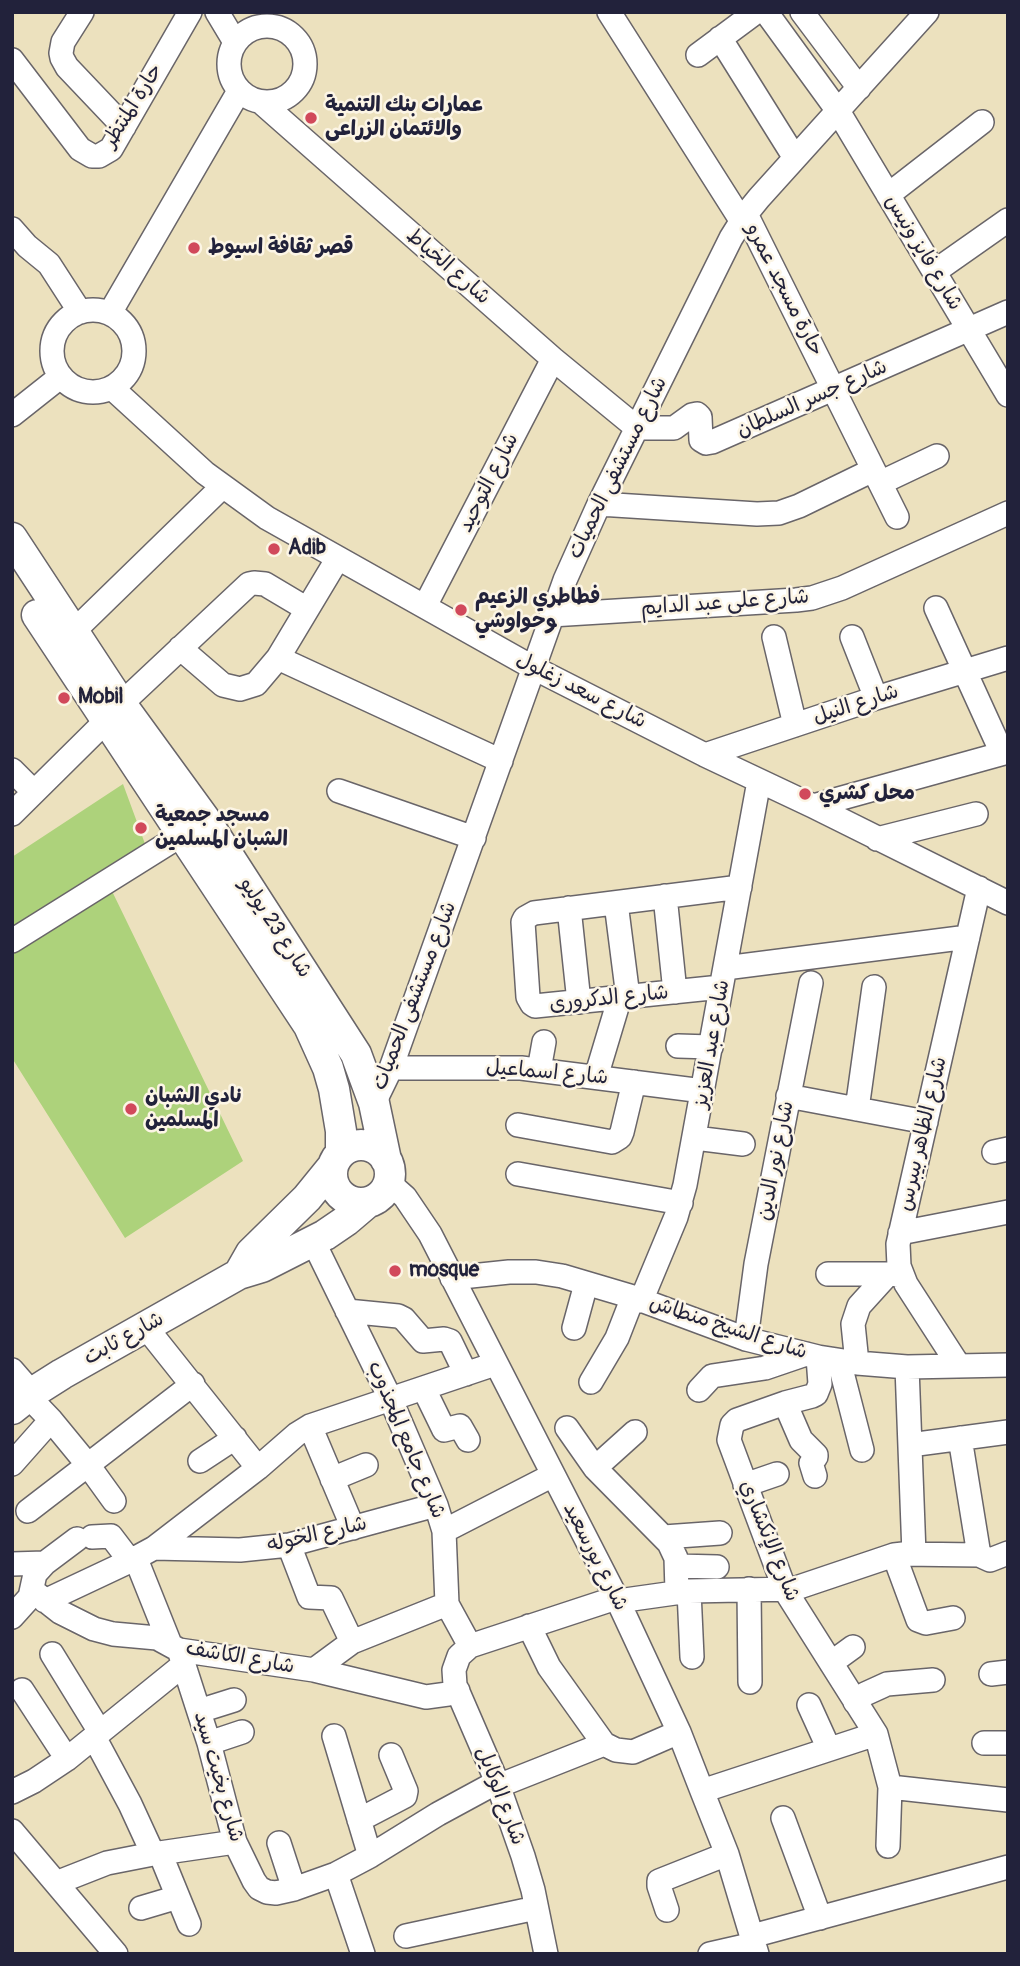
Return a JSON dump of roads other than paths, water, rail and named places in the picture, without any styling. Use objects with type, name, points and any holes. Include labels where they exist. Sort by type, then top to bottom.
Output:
[{"type":"main road","name":"شارع 23 يوليو","points":[[12,538],[73,632],[113,713],[183,835],[309,1026],[333,1043],[356,1054],[374,1103],[380,1182]]},
{"type":"main road","name":"شارع 23 يوليو","points":[[12,577],[113,713],[204,818],[333,1043],[328,1068],[339,1110],[337,1159]]},
{"type":"main road","points":[[339,1110],[374,1103]]},
{"type":"main road","points":[[348,1148],[373,1148],[380,1182],[350,1202],[337,1191],[331,1174],[337,1159],[348,1148]]},
{"type":"main road","name":"شارع ثابت","points":[[239,1273],[251,1253],[307,1198],[337,1159]]},
{"type":"main road","name":"شارع ثابت","points":[[24,1399],[62,1374],[239,1273],[262,1267],[336,1228],[380,1182]]},
{"type":"street","points":[[82,12],[64,42],[62,58],[67,67],[124,127]]},
{"type":"street","name":"حارة المنتظر","points":[[12,60],[86,153],[92,156],[106,153],[111,149],[190,12]]},
{"type":"street","points":[[217,12],[235,43]]},
{"type":"street","points":[[281,29],[298,12]]},
{"type":"street","name":"حارة مسجد عمرو","points":[[609,12],[744,217],[897,517]]},
{"type":"street","points":[[698,55],[756,12]]},
{"type":"street","name":"شارع فايز ونيس","points":[[766,12],[838,111],[1008,395]]},
{"type":"street","points":[[802,12],[859,88]]},
{"type":"street","name":"شارع مستشفى الحميات","points":[[374,1103],[391,1068],[532,667],[580,544],[731,238],[744,217],[795,158],[927,12]]},
{"type":"street","points":[[271,26],[281,29],[298,42],[303,52],[303,74],[299,84],[283,99],[261,102],[239,91],[230,72],[230,52],[235,43],[251,29],[271,26]]},
{"type":"street","points":[[720,38],[795,158]]},
{"type":"street","points":[[110,313],[239,91]]},
{"type":"street","name":"شارع الخياط","points":[[261,102],[552,359],[637,428]]},
{"type":"street","points":[[888,195],[982,122]]},
{"type":"street","points":[[934,272],[1008,220]]},
{"type":"street","points":[[12,229],[49,264],[80,312]]},
{"type":"street","points":[[90,310],[110,313],[129,331],[134,344],[130,370],[122,381],[112,388],[89,393],[78,390],[60,377],[52,356],[52,345],[61,324],[70,317],[90,310]]},
{"type":"street","name":"شارع جسر السلطان","points":[[637,428],[674,428],[696,414],[699,417],[700,437],[703,442],[709,443],[1008,312]]},
{"type":"street","name":"شارع التوحيد","points":[[425,606],[552,359]]},
{"type":"street","points":[[12,415],[60,377]]},
{"type":"street","name":"شارع سعد زغلول","points":[[112,388],[222,487],[267,518],[532,667],[705,755],[1008,902]]},
{"type":"street","points":[[599,504],[779,513],[937,456]]},
{"type":"street","points":[[73,632],[222,487]]},
{"type":"street","name":"شارع على عبد الدايم","points":[[551,615],[812,598],[842,588],[1008,513]]},
{"type":"street","points":[[180,648],[223,685],[240,690],[256,684],[278,658],[338,558]]},
{"type":"street","points":[[12,814],[113,713],[249,584],[265,584],[307,609]]},
{"type":"street","points":[[813,806],[1005,752],[936,608]]},
{"type":"street","points":[[774,637],[795,725]]},
{"type":"street","points":[[852,637],[876,698]]},
{"type":"street","points":[[278,658],[501,761]]},
{"type":"street","name":"شارع النيل","points":[[705,755],[876,698],[1008,658]]},
{"type":"street","points":[[12,770],[34,792]]},
{"type":"street","name":"شارع عبد العزيز","points":[[591,1382],[637,1299],[681,1203],[704,1091],[759,781]]},
{"type":"street","points":[[338,791],[474,838]]},
{"type":"street","points":[[877,838],[976,814]]},
{"type":"street","points":[[13,940],[183,835]]},
{"type":"street","points":[[579,1002],[569,908],[740,887]]},
{"type":"street","name":"شارع الظاهر بيبرس","points":[[959,1366],[895,1275],[900,1233],[979,888]]},
{"type":"street","points":[[665,896],[675,992]]},
{"type":"street","points":[[596,1077],[624,997],[616,903]]},
{"type":"street","name":"شارع الدكرورى","points":[[569,908],[525,918],[523,928],[529,1001],[532,1004],[539,1006],[675,992],[723,977],[968,937]]},
{"type":"street","name":"شارع نور الدين","points":[[746,1339],[756,1264],[811,984]]},
{"type":"street","points":[[857,1109],[874,986]]},
{"type":"street","points":[[539,1070],[544,1042]]},
{"type":"street","points":[[678,1046],[711,1047]]},
{"type":"street","name":"شارع اسماعيل","points":[[391,1068],[488,1067],[539,1070],[704,1091]]},
{"type":"street","points":[[518,1125],[612,1142],[617,1140],[622,1132],[634,1082]]},
{"type":"street","points":[[788,1097],[926,1122]]},
{"type":"street","points":[[695,1138],[743,1144]]},
{"type":"street","points":[[518,1174],[681,1203]]},
{"type":"street","name":"شارع بورسعيد","points":[[380,1182],[405,1197],[419,1217],[617,1599],[679,1732],[727,1854],[754,1945]]},
{"type":"street","points":[[900,1233],[1008,1212]]},
{"type":"street","name":"شارع جامع المجذوب","points":[[313,1241],[391,1400],[436,1505],[444,1531],[447,1604],[470,1646]]},
{"type":"street","name":"شارع الشيخ منطاش","points":[[452,1278],[509,1272],[562,1276],[637,1299],[746,1339],[830,1359],[907,1367],[1008,1365]]},
{"type":"street","points":[[828,1274],[895,1275]]},
{"type":"street","points":[[699,1390],[712,1376],[830,1359],[853,1324],[864,1299],[895,1275]]},
{"type":"street","points":[[574,1328],[586,1284]]},
{"type":"street","points":[[347,1311],[398,1316],[423,1340],[450,1341],[466,1374]]},
{"type":"street","points":[[145,1326],[258,1468]]},
{"type":"street","points":[[830,1359],[862,1450]]},
{"type":"street","name":"شارع الإنكشاري","points":[[830,1359],[816,1394],[737,1420],[732,1425],[729,1440],[785,1590],[876,1734],[890,1787],[888,1846]]},
{"type":"street","points":[[12,1617],[39,1595],[140,1556],[310,1426],[495,1364]]},
{"type":"street","points":[[907,1367],[910,1445],[904,1555],[918,1620],[926,1623],[953,1618]]},
{"type":"street","points":[[12,1370],[24,1399],[51,1420],[114,1502]]},
{"type":"street","points":[[28,1511],[193,1384]]},
{"type":"street","points":[[424,1389],[444,1430],[460,1426],[468,1440]]},
{"type":"street","points":[[785,1403],[801,1440],[816,1455],[811,1462],[815,1476]]},
{"type":"street","points":[[12,1464],[51,1420]]},
{"type":"street","points":[[310,1426],[352,1528]]},
{"type":"street","points":[[567,1428],[595,1468],[664,1537],[673,1550],[683,1591],[692,1657]]},
{"type":"street","points":[[595,1468],[635,1432]]},
{"type":"street","points":[[910,1445],[1008,1432]]},
{"type":"street","points":[[200,1461],[235,1438]]},
{"type":"street","points":[[960,1438],[979,1555]]},
{"type":"street","points":[[332,1479],[366,1465]]},
{"type":"street","points":[[746,1485],[777,1474]]},
{"type":"street","points":[[444,1531],[553,1475]]},
{"type":"street","name":"شارع الخوله","points":[[140,1556],[210,1561],[240,1550],[289,1545],[436,1505]]},
{"type":"street","points":[[664,1537],[720,1533]]},
{"type":"street","name":"شارع بخيت سيد","points":[[45,1563],[85,1538],[106,1535],[140,1556],[199,1711],[235,1842],[254,1881],[259,1888],[267,1892],[294,1889],[336,1874],[438,1814],[498,1784],[604,1744]]},
{"type":"street","points":[[289,1545],[309,1597],[331,1598],[352,1642]]},
{"type":"street","points":[[470,1646],[617,1599],[683,1591],[785,1590],[800,1588],[904,1555],[979,1555],[990,1560],[1008,1553]]},
{"type":"street","points":[[39,1595],[36,1574],[45,1563]]},
{"type":"street","points":[[12,1564],[45,1563]]},
{"type":"street","points":[[677,1566],[717,1567]]},
{"type":"street","points":[[749,1589],[750,1682]]},
{"type":"street","name":"شارع الكاشف","points":[[39,1595],[60,1612],[94,1629],[113,1634],[157,1638],[178,1653],[314,1670],[426,1696],[458,1691]]},
{"type":"street","points":[[314,1670],[352,1642],[447,1604]]},
{"type":"street","points":[[529,1626],[549,1667],[604,1744],[616,1750],[633,1752],[679,1732]]},
{"type":"street","name":"شارع الوكايل","points":[[470,1646],[459,1656],[454,1670],[455,1685],[498,1784],[523,1856],[546,1954]]},
{"type":"street","points":[[831,1663],[853,1647]]},
{"type":"street","points":[[12,1792],[67,1759],[97,1735],[178,1653]]},
{"type":"street","points":[[52,1654],[157,1853],[189,1924]]},
{"type":"street","points":[[855,1702],[887,1684],[933,1680]]},
{"type":"street","points":[[22,1689],[67,1759]]},
{"type":"street","points":[[199,1711],[234,1700]]},
{"type":"street","points":[[809,1705],[829,1749]]},
{"type":"street","points":[[209,1743],[242,1732]]},
{"type":"street","points":[[702,1791],[876,1734]]},
{"type":"street","points":[[334,1736],[370,1856]]},
{"type":"street","points":[[984,1743],[1008,1743]]},
{"type":"street","points":[[359,1820],[405,1796],[406,1791],[391,1755]]},
{"type":"street","points":[[890,1787],[1008,1800]]},
{"type":"street","points":[[783,1818],[820,1918]]},
{"type":"street","points":[[12,1831],[117,1954]]},
{"type":"street","points":[[56,1884],[107,1863],[235,1842]]},
{"type":"street","points":[[279,1843],[294,1889]]},
{"type":"street","points":[[667,1910],[659,1881],[727,1854]]},
{"type":"street","points":[[710,1954],[754,1945],[820,1918],[1008,1867]]},
{"type":"street","points":[[336,1874],[363,1954]]},
{"type":"street","points":[[141,1908],[178,1898]]},
{"type":"street","points":[[406,1936],[536,1908]]},
{"type":"place","name":"عمارات بنك التنمية والائتمان الزراعى","points":[[311,118]]},
{"type":"place","name":"قصر ثقافة اسيوط","points":[[194,248]]},
{"type":"place","name":"Adib","points":[[274,549]]},
{"type":"place","name":"فطاطري الزعيم وحواوشي","points":[[461,610]]},
{"type":"place","name":"Mobil","points":[[64,698]]},
{"type":"place","name":"محل كشري","points":[[805,794]]},
{"type":"place","name":"مسجد جمعية الشبان المسلمين","points":[[141,828]]},
{"type":"place","name":"نادي الشبان المسلمين","points":[[131,1109]]},
{"type":"place","name":"mosque","points":[[395,1271]]}]
